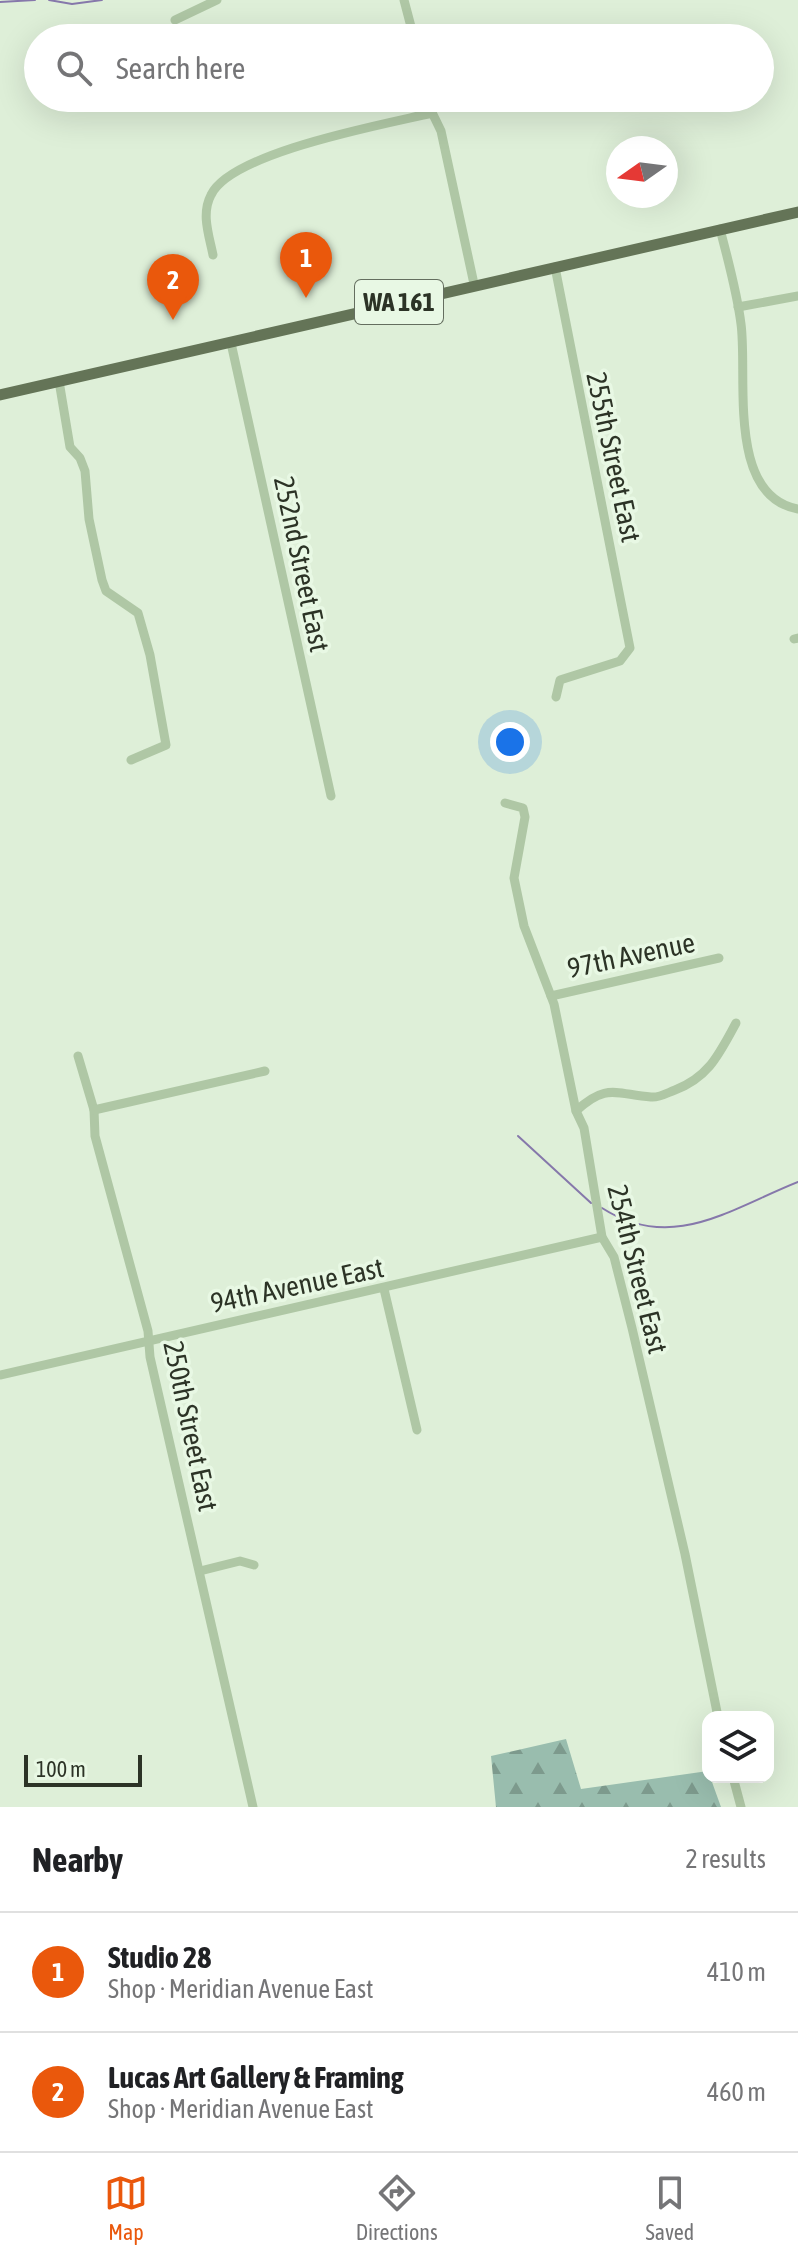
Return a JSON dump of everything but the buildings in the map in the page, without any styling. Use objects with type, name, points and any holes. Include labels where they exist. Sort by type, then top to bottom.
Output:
[{"type":"main road","name":"WA 161","points":[[0,395],[798,212]]},
{"type":"street","points":[[175,20],[217,0]]},
{"type":"street","points":[[404,0],[410,24]]},
{"type":"street","points":[[213,255],[207,230],[207,205],[217,186],[238,169],[270,156],[358,130],[432,113],[441,131],[474,284]]},
{"type":"street","points":[[720,229],[742,327],[742,403],[753,465],[770,494],[783,504],[798,509]]},
{"type":"street","name":"255th Street East","points":[[555,267],[629,632],[628,656],[565,677],[558,684],[556,697]]},
{"type":"street","points":[[738,307],[798,296]]},
{"type":"street","name":"252nd Street East","points":[[231,343],[331,796]]},
{"type":"street","points":[[59,381],[70,447],[80,458],[85,471],[89,519],[102,580],[106,591],[138,613],[164,721],[166,745],[131,760]]},
{"type":"street","name":"254th Street East","points":[[505,803],[521,805],[525,817],[514,878],[524,926],[551,996],[576,1111],[584,1128],[602,1237],[614,1257],[632,1328],[685,1554],[717,1711]]},
{"type":"street","name":"97th Avenue","points":[[551,996],[719,958]]},
{"type":"street","points":[[576,1111],[591,1097],[610,1091],[656,1096],[687,1085],[708,1071],[736,1023]]},
{"type":"street","name":"250th Street East","points":[[78,1056],[94,1110],[95,1136],[148,1341],[253,1807]]},
{"type":"street","points":[[94,1110],[265,1071]]},
{"type":"street","name":"94th Avenue East","points":[[0,1375],[602,1237]]},
{"type":"street","points":[[384,1289],[417,1430]]},
{"type":"street","points":[[200,1571],[240,1561],[254,1565]]},
{"type":"street","points":[[735,1783],[741,1807]]},
{"type":"green space","points":[[566,1739],[581,1789],[702,1772],[702,1783],[712,1783],[721,1807],[496,1807],[491,1756]]},
{"type":"waterway","points":[[0,2],[35,0]]},
{"type":"waterway","points":[[49,0],[72,4],[102,0]]},
{"type":"waterway","points":[[518,1136],[591,1203]]},
{"type":"waterway","points":[[602,1208],[628,1221],[653,1227],[677,1227],[725,1214],[798,1182]]},
{"type":"place","name":"Studio 28","points":[[306,298]]},
{"type":"place","name":"Lucas Art Gallery & Framing","points":[[173,320]]}]
